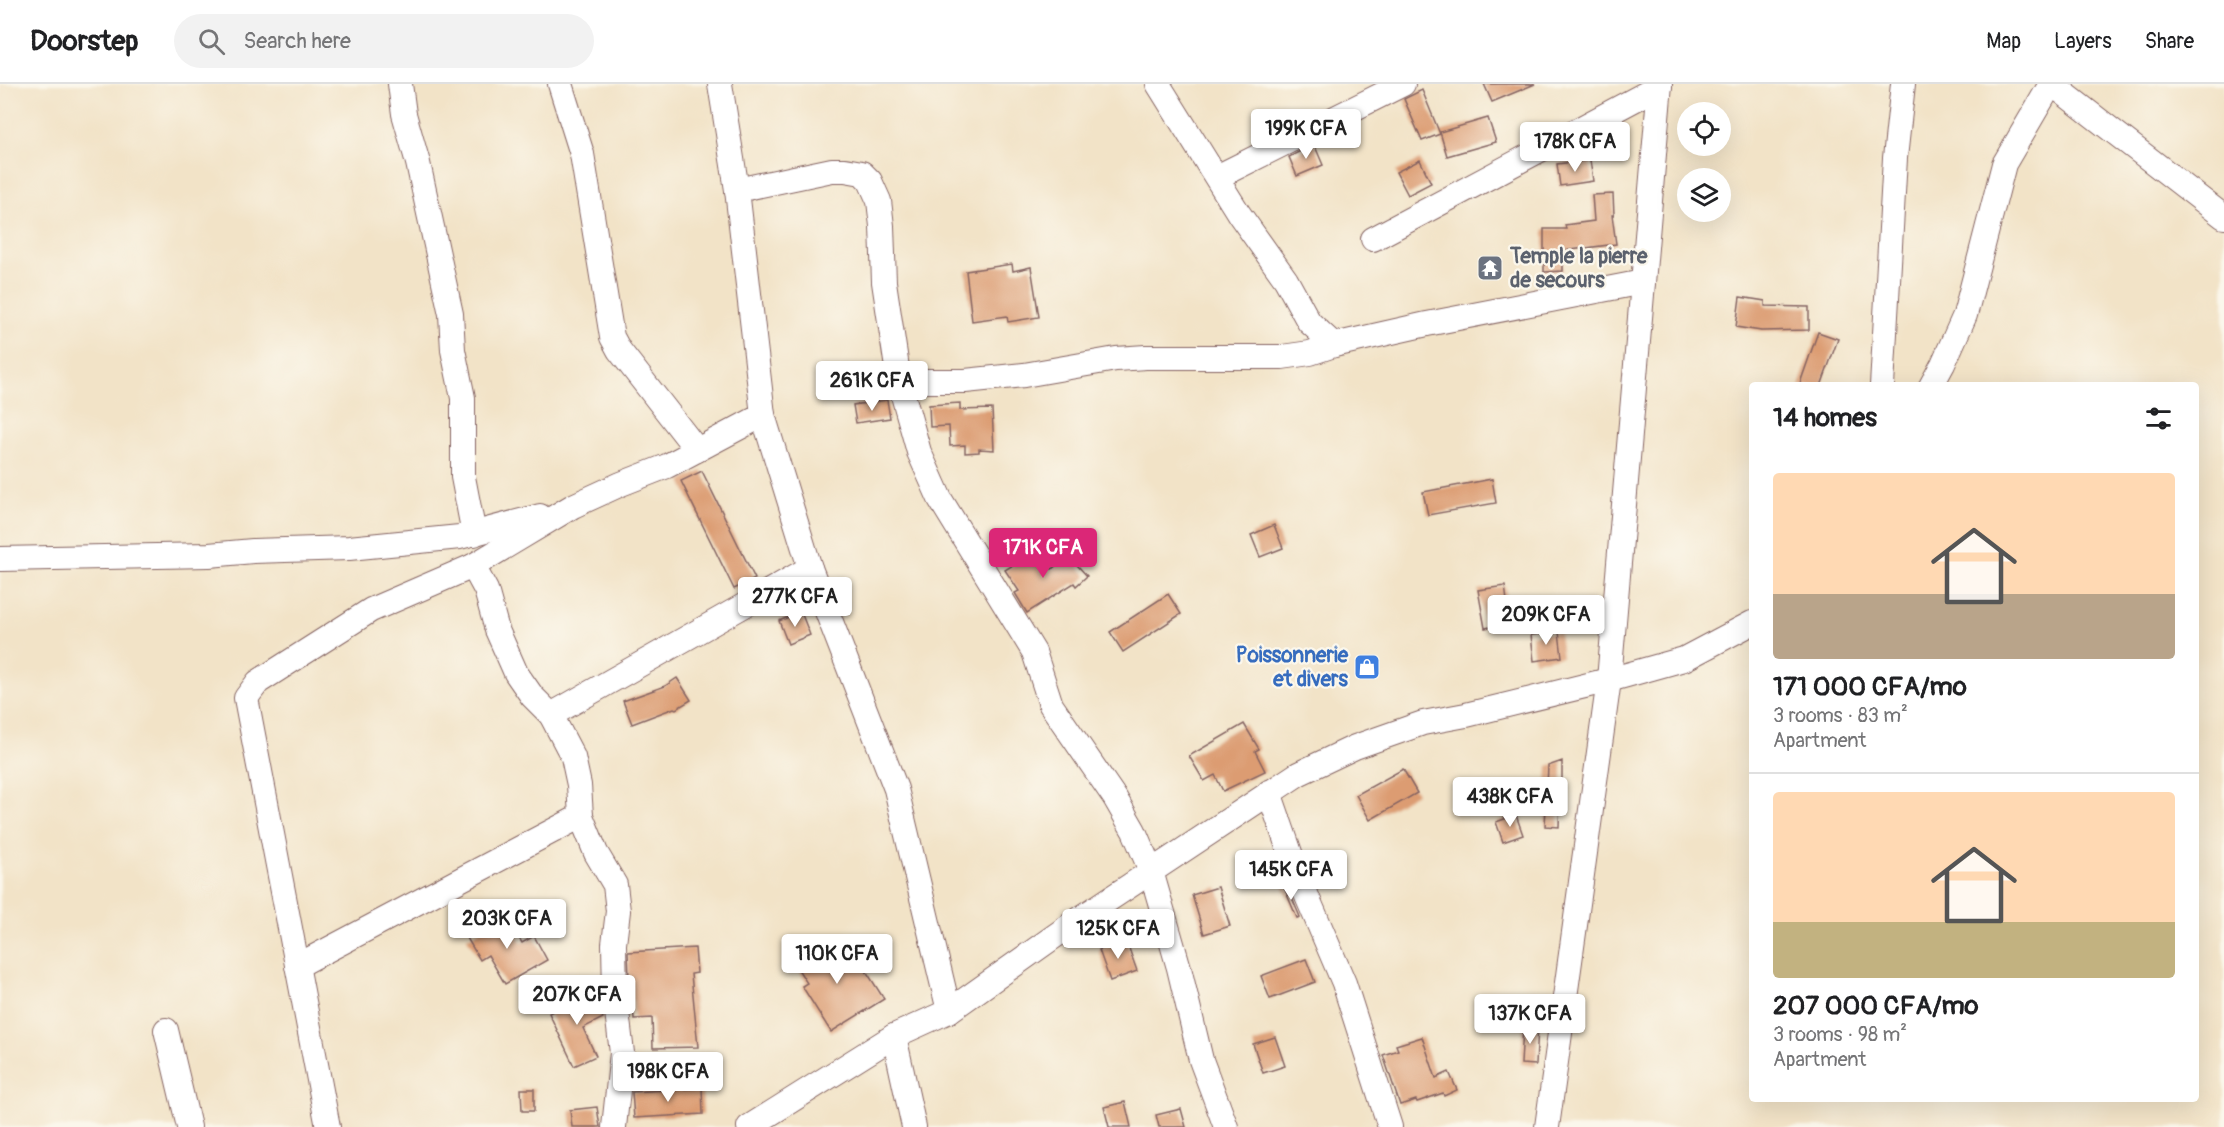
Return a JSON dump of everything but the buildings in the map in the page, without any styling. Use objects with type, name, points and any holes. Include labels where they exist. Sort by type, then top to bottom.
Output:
[{"type":"street","points":[[405,84],[400,84],[404,114],[418,163],[451,314],[453,350],[463,398],[463,477],[474,534]]},
{"type":"street","points":[[560,84],[582,154],[612,337],[619,350],[698,450]]},
{"type":"street","points":[[720,84],[737,190],[763,415],[810,568],[896,789],[949,1011]]},
{"type":"street","points":[[1158,84],[1264,251],[1286,280],[1309,322],[1334,345]]},
{"type":"street","points":[[1217,177],[1403,84]]},
{"type":"street","points":[[1882,382],[1895,159],[1904,84]]},
{"type":"street","points":[[1932,382],[1965,315],[2004,164],[2051,84],[2224,217]]},
{"type":"street","points":[[1373,239],[1660,85]]},
{"type":"street","points":[[1547,1127],[1609,680],[1660,85]]},
{"type":"street","points":[[737,190],[832,170],[862,173],[870,181],[879,201],[884,282],[898,381],[919,452],[940,499],[1034,652],[1051,705],[1115,798],[1134,831],[1152,871],[1201,1060],[1226,1127]]},
{"type":"street","points":[[898,381],[965,381],[1024,375],[1136,357],[1282,357],[1310,353],[1334,345],[1534,302],[1643,282]]},
{"type":"street","points":[[328,1127],[246,698],[258,682],[371,610],[473,566],[573,506],[667,466],[763,415]]},
{"type":"street","points":[[0,559],[209,555],[253,551],[317,550],[460,537],[573,506]]},
{"type":"street","points":[[473,566],[486,590],[497,630],[516,674],[532,696],[551,714],[573,757],[579,784],[581,816],[596,853],[615,885],[618,911],[614,944],[615,995],[622,1053],[614,1127]]},
{"type":"street","points":[[551,714],[810,568]]},
{"type":"street","points":[[749,1127],[894,1036],[949,1011],[1298,774],[1355,747],[1423,723],[1466,715],[1609,680],[1684,659],[1749,624]]},
{"type":"street","points":[[1269,792],[1297,873],[1344,983],[1390,1127]]},
{"type":"street","points":[[297,966],[581,816]]},
{"type":"street","points":[[166,1030],[189,1127]]},
{"type":"street","points":[[894,1036],[914,1127]]},
{"type":"place","name":"Temple la pierre de secours","points":[[1490,268]]},
{"type":"place","name":"Poissonnerie et divers","points":[[1367,667]]}]
